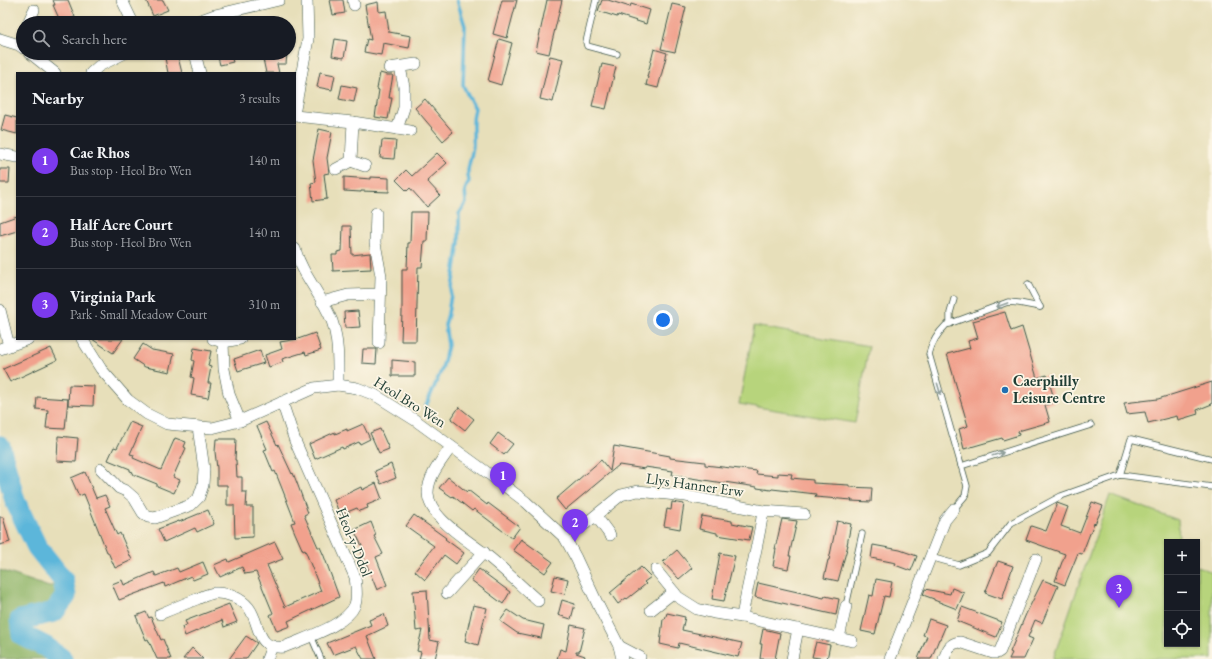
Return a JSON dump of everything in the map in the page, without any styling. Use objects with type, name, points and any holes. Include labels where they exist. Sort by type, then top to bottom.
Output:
[{"type":"street","points":[[122,0],[130,16]]},
{"type":"street","points":[[208,16],[230,6],[280,0]]},
{"type":"street","points":[[296,104],[308,39],[307,0]]},
{"type":"street","points":[[31,16],[34,10]]},
{"type":"street","points":[[0,39],[16,42]]},
{"type":"street","points":[[39,60],[54,72]]},
{"type":"street","points":[[92,72],[99,66],[111,60]]},
{"type":"street","points":[[197,60],[200,72]]},
{"type":"street","points":[[398,129],[404,108],[404,87],[394,67],[416,64]]},
{"type":"street","points":[[296,116],[353,122],[410,131]]},
{"type":"street","points":[[351,161],[353,122]]},
{"type":"street","points":[[0,154],[16,157]]},
{"type":"street","points":[[336,169],[351,161],[365,166]]},
{"type":"street","points":[[376,212],[374,243],[380,276],[379,343]]},
{"type":"street","points":[[296,253],[298,261],[332,321],[337,344],[338,386]]},
{"type":"street","points":[[322,302],[348,295],[380,294]]},
{"type":"street","points":[[0,310],[5,348],[25,340]]},
{"type":"street","name":"Heol Bro Wen","points":[[83,340],[101,370],[128,400],[146,414],[167,424],[212,428],[240,421],[314,388],[338,386],[357,388],[375,395],[415,420],[526,502],[565,538],[619,646],[622,659]]},
{"type":"street","points":[[229,340],[218,341],[229,394],[240,421]]},
{"type":"street","name":"Heol-y-Ddol","points":[[272,646],[277,648],[284,647],[340,622],[349,614],[355,604],[357,590],[355,577],[295,441],[282,402]]},
{"type":"street","points":[[101,469],[119,488],[126,491],[134,498],[143,513],[148,517],[155,518],[186,508],[191,505],[198,496],[203,485],[204,469],[198,427]]},
{"type":"street","points":[[451,447],[430,481],[428,493],[430,504],[448,526],[484,552],[538,602]]},
{"type":"street","name":"Llys Hanner Erw","points":[[585,524],[621,495],[638,491],[686,496],[764,511],[804,514]]},
{"type":"street","points":[[890,659],[945,520],[954,509]]},
{"type":"street","points":[[742,617],[764,511]]},
{"type":"street","points":[[596,516],[610,535]]},
{"type":"street","points":[[447,593],[484,552]]},
{"type":"street","points":[[944,659],[949,646],[956,642],[993,653],[1000,651],[1036,559]]},
{"type":"street","points":[[656,570],[678,597],[697,609],[742,617],[852,641]]},
{"type":"street","points":[[650,610],[674,592]]},
{"type":"street","points":[[160,614],[212,593],[222,593],[233,596],[249,609],[260,637],[265,643],[272,646],[267,659]]},
{"type":"street","points":[[839,638],[846,606]]},
{"type":"street","points":[[792,659],[798,629]]},
{"type":"street","points":[[619,646],[639,658]]},
{"type":"lane","points":[[596,0],[586,42],[587,46],[618,54]]},
{"type":"lane","points":[[954,509],[965,496],[967,486],[929,354],[932,344],[939,332],[946,325],[1008,302],[1040,307],[1028,284]]},
{"type":"lane","points":[[950,324],[950,313],[954,299]]},
{"type":"lane","points":[[961,466],[1091,424]]},
{"type":"lane","points":[[1120,475],[1131,439],[1212,459]]},
{"type":"lane","points":[[930,557],[959,565],[988,554],[1011,522],[1061,496],[1120,475],[1212,487]]},
{"type":"lane","points":[[846,606],[862,534]]},
{"type":"lane","points":[[311,635],[321,659]]},
{"type":"green space","points":[[754,326],[869,346],[855,423],[739,404]]},
{"type":"green space","points":[[1110,495],[1178,520],[1179,539],[1164,539],[1164,647],[1200,647],[1200,567],[1212,572],[1212,659],[1053,659]]},
{"type":"green space","points":[[0,570],[49,587],[63,580],[66,596],[54,612],[21,621],[22,635],[46,647],[62,659],[0,659]]},
{"type":"building","points":[[53,0],[68,0],[75,16],[58,16],[53,5],[55,5]]},
{"type":"building","points":[[146,0],[163,0],[168,10],[153,16]]},
{"type":"building","points":[[330,0],[343,0],[345,13],[333,15]]},
{"type":"building","points":[[502,0],[517,0],[507,38],[493,34]]},
{"type":"building","points":[[547,0],[562,0],[549,54],[536,51]]},
{"type":"building","points":[[602,0],[608,0],[630,7],[631,4],[650,10],[646,24],[618,15],[617,17],[598,11]]},
{"type":"building","points":[[378,2],[379,12],[386,11],[389,32],[411,36],[409,48],[383,43],[381,55],[364,52],[367,39],[371,40],[365,5]]},
{"type":"building","points":[[672,4],[686,7],[675,52],[661,49]]},
{"type":"building","points":[[335,39],[347,41],[344,58],[332,56]]},
{"type":"building","points":[[499,39],[512,43],[501,85],[488,81]]},
{"type":"building","points":[[654,49],[667,53],[658,88],[646,85]]},
{"type":"building","points":[[550,56],[563,59],[553,102],[540,99]]},
{"type":"building","points":[[165,60],[179,60],[182,72],[168,72]]},
{"type":"building","points":[[219,60],[232,60],[233,62],[220,65]]},
{"type":"building","points":[[263,60],[286,60],[286,64],[277,64],[279,72],[266,72]]},
{"type":"building","points":[[602,64],[616,67],[606,109],[592,106]]},
{"type":"building","points":[[320,72],[335,75],[332,90],[317,87]]},
{"type":"building","points":[[380,73],[393,75],[389,98],[392,98],[388,119],[375,117]]},
{"type":"building","points":[[342,85],[357,88],[354,102],[339,99]]},
{"type":"building","points":[[425,99],[453,132],[443,141],[415,108]]},
{"type":"building","points":[[5,115],[16,118],[16,134],[1,130]]},
{"type":"building","points":[[319,129],[332,132],[327,158],[329,173],[324,174],[327,199],[313,201],[311,183],[316,182],[313,160]]},
{"type":"building","points":[[382,140],[396,141],[394,159],[380,158]]},
{"type":"building","points":[[437,153],[447,163],[427,181],[440,195],[427,207],[410,188],[407,191],[396,180],[406,170],[412,176]]},
{"type":"building","points":[[0,169],[10,169],[9,183],[0,183]]},
{"type":"building","points":[[344,177],[371,179],[371,177],[389,178],[389,192],[344,191]]},
{"type":"building","points":[[411,212],[428,212],[427,241],[424,241],[422,267],[418,267],[416,341],[401,341],[402,269],[407,269]]},
{"type":"building","points":[[16,216],[16,231],[0,236],[0,222]]},
{"type":"building","points":[[343,226],[351,226],[352,255],[370,253],[371,269],[333,271],[332,255],[337,255],[337,252],[342,251]]},
{"type":"building","points":[[358,311],[360,327],[345,328],[344,312]]},
{"type":"building","name":"Caerphilly Leisure Centre","points":[[1005,312],[1011,331],[1022,327],[1037,378],[1047,375],[1055,402],[1045,405],[1050,422],[1018,431],[1019,435],[1003,440],[1002,438],[964,449],[959,429],[968,426],[947,354],[970,348],[968,341],[978,338],[973,321]]},
{"type":"building","points":[[315,333],[321,350],[306,355],[305,352],[282,359],[283,362],[269,367],[265,355],[282,349],[280,342],[298,339]]},
{"type":"building","points":[[94,340],[122,340],[113,353]]},
{"type":"building","points":[[143,344],[152,350],[174,354],[170,372],[145,367],[133,359]]},
{"type":"building","points":[[51,348],[57,360],[10,382],[3,369]]},
{"type":"building","points":[[194,348],[211,351],[208,366],[211,367],[208,383],[211,383],[208,398],[191,395],[194,378],[191,377],[194,361],[192,360]]},
{"type":"building","points":[[363,349],[377,349],[376,364],[362,363]]},
{"type":"building","points":[[260,350],[264,363],[238,371],[234,359]]},
{"type":"building","points":[[392,360],[415,362],[415,376],[392,376]]},
{"type":"building","points":[[1212,382],[1212,404],[1197,410],[1198,414],[1178,420],[1177,416],[1148,423],[1145,412],[1127,414],[1124,403],[1158,399]]},
{"type":"building","points":[[69,385],[94,386],[93,406],[68,405]]},
{"type":"building","points":[[37,397],[68,399],[65,429],[46,428],[48,410],[36,409]]},
{"type":"building","points":[[459,407],[474,419],[465,430],[451,419]]},
{"type":"building","points":[[130,422],[142,427],[130,454],[134,455],[133,458],[161,470],[175,438],[186,442],[184,447],[186,448],[173,477],[180,480],[174,493],[132,474],[133,472],[130,471],[130,469],[108,460],[114,447],[117,448]]},
{"type":"building","points":[[266,422],[292,474],[293,473],[308,513],[304,515],[318,547],[320,547],[324,556],[339,597],[288,621],[290,626],[277,631],[270,615],[273,613],[256,572],[245,574],[242,567],[220,577],[214,565],[228,559],[229,562],[275,542],[283,559],[267,565],[285,607],[321,591],[305,550],[303,551],[295,533],[291,523],[295,522],[275,471],[273,472],[264,450],[267,449],[257,426]]},
{"type":"building","points":[[363,424],[370,439],[360,444],[359,442],[343,449],[342,447],[315,459],[309,444],[335,432],[335,434],[347,429],[347,431]]},
{"type":"building","points":[[380,429],[389,449],[379,453],[370,433]]},
{"type":"building","points":[[498,433],[513,444],[504,455],[490,444]]},
{"type":"building","points":[[58,436],[78,438],[76,462],[57,461]]},
{"type":"building","points":[[216,439],[236,439],[235,460],[237,477],[242,477],[242,492],[247,492],[246,507],[253,507],[253,537],[235,538],[234,505],[227,505],[227,485],[217,485],[215,452]]},
{"type":"building","points":[[614,446],[670,456],[670,458],[705,462],[705,465],[757,471],[756,474],[778,476],[778,473],[792,474],[791,478],[813,480],[813,483],[872,488],[871,502],[815,497],[816,494],[771,490],[723,483],[672,475],[673,471],[619,465],[565,510],[556,499],[601,460],[610,471]]},
{"type":"building","points":[[391,464],[396,478],[381,484],[375,471]]},
{"type":"building","points":[[85,472],[96,498],[105,495],[110,506],[105,508],[117,535],[120,533],[132,560],[115,568],[84,494],[79,496],[71,478]]},
{"type":"building","points":[[448,477],[467,492],[468,490],[487,505],[488,503],[520,527],[512,538],[474,509],[472,511],[453,496],[452,497],[439,488]]},
{"type":"building","points":[[376,483],[382,499],[367,505],[368,508],[359,511],[357,508],[340,515],[334,500],[361,487],[362,490]]},
{"type":"building","points":[[672,502],[684,504],[680,529],[664,526],[667,509],[671,510]]},
{"type":"building","points":[[1092,502],[1103,506],[1095,524],[1094,523],[1082,554],[1078,553],[1065,585],[1055,581],[1065,554],[1026,540],[1031,526],[1046,531],[1057,503],[1068,507],[1061,526],[1080,533]]},
{"type":"building","points":[[208,510],[214,524],[197,532],[195,528],[164,542],[158,529]]},
{"type":"building","points":[[414,515],[464,553],[456,564],[444,555],[425,580],[415,571],[434,546],[406,526]]},
{"type":"building","points":[[702,516],[732,521],[732,523],[752,527],[749,540],[717,535],[717,533],[699,529]]},
{"type":"building","points":[[0,517],[3,517],[10,542],[0,545]]},
{"type":"building","points":[[782,519],[797,521],[789,556],[791,556],[788,569],[773,566],[775,549]]},
{"type":"building","points":[[837,521],[851,524],[848,545],[838,581],[824,578]]},
{"type":"building","points":[[371,522],[376,535],[374,536],[383,554],[376,557],[387,585],[377,590],[361,551],[364,550],[354,530]]},
{"type":"building","points":[[521,539],[553,562],[545,573],[513,550]]},
{"type":"building","points":[[873,545],[900,550],[917,556],[911,571],[895,565],[896,563],[871,558]]},
{"type":"building","points":[[677,550],[692,568],[679,579],[663,562]]},
{"type":"building","points":[[720,553],[735,556],[724,601],[712,599]]},
{"type":"building","points":[[998,561],[1013,566],[1002,599],[985,593]]},
{"type":"building","points":[[203,562],[208,574],[193,580],[191,576],[165,587],[164,583],[119,600],[112,584],[122,580],[124,585],[154,572],[156,576],[177,568],[179,572]]},
{"type":"building","points":[[641,567],[651,577],[644,582],[646,584],[618,604],[610,593]]},
{"type":"building","points":[[479,569],[510,592],[503,604],[471,580]]},
{"type":"building","points":[[555,576],[568,579],[565,594],[551,591]]},
{"type":"building","points":[[876,579],[892,582],[889,597],[884,596],[875,634],[861,631],[869,595],[873,596]]},
{"type":"building","points":[[1043,580],[1058,586],[1042,623],[1035,620],[1028,637],[1033,639],[1024,659],[1009,659],[1012,653],[1010,652],[1026,614]]},
{"type":"building","points":[[758,583],[824,598],[825,596],[839,599],[836,615],[755,597]]},
{"type":"building","points":[[952,588],[964,593],[957,609],[923,595],[925,589],[950,594]]},
{"type":"building","points":[[427,590],[430,640],[439,642],[435,659],[419,659],[421,652],[417,651],[422,630],[416,631],[413,591]]},
{"type":"building","points":[[562,600],[575,604],[571,619],[558,615]]},
{"type":"building","points":[[229,604],[237,622],[224,627],[222,620],[185,636],[182,627],[187,625],[185,621]]},
{"type":"building","points":[[473,605],[487,608],[478,645],[465,641]]},
{"type":"building","points":[[962,607],[1002,622],[996,637],[957,621]]},
{"type":"building","points":[[508,610],[523,620],[544,625],[541,638],[517,633],[500,621]]},
{"type":"building","points":[[146,612],[149,618],[151,617],[161,640],[163,639],[171,659],[157,659],[148,639],[146,640],[136,616]]},
{"type":"building","points":[[667,613],[685,617],[682,630],[742,643],[738,657],[679,643],[678,648],[660,644],[663,619],[665,619]]},
{"type":"building","points":[[384,614],[388,626],[367,636],[376,659],[363,659],[356,646],[333,655],[327,643],[371,625],[369,620]]},
{"type":"building","points":[[929,619],[946,625],[931,659],[918,659],[927,636],[923,635]]},
{"type":"building","points":[[571,625],[585,628],[579,652],[576,652],[585,656],[584,659],[557,659],[560,649],[566,651]]},
{"type":"building","points":[[763,629],[780,633],[775,659],[760,659],[762,644],[760,644]]},
{"type":"building","points":[[246,636],[257,643],[246,659],[229,659]]},
{"type":"building","points":[[816,642],[830,645],[827,659],[812,657]]},
{"type":"building","points":[[192,648],[203,659],[183,659]]},
{"type":"waterway","points":[[425,408],[442,369],[448,345],[445,325],[459,242],[459,214],[466,203],[465,190],[469,181],[468,172],[473,149],[473,122],[475,108],[463,85],[465,26],[457,0]]},
{"type":"waterway","points":[[0,446],[15,501],[37,547],[63,580],[66,596],[54,612],[20,620],[22,635],[46,647],[62,659]]},
{"type":"place","name":"Caerphilly Leisure Centre","points":[[1005,390]]},
{"type":"place","name":"Cae Rhos","points":[[503,495]]},
{"type":"place","name":"Half Acre Court","points":[[575,542]]},
{"type":"place","name":"Virginia Park","points":[[1119,608]]}]
